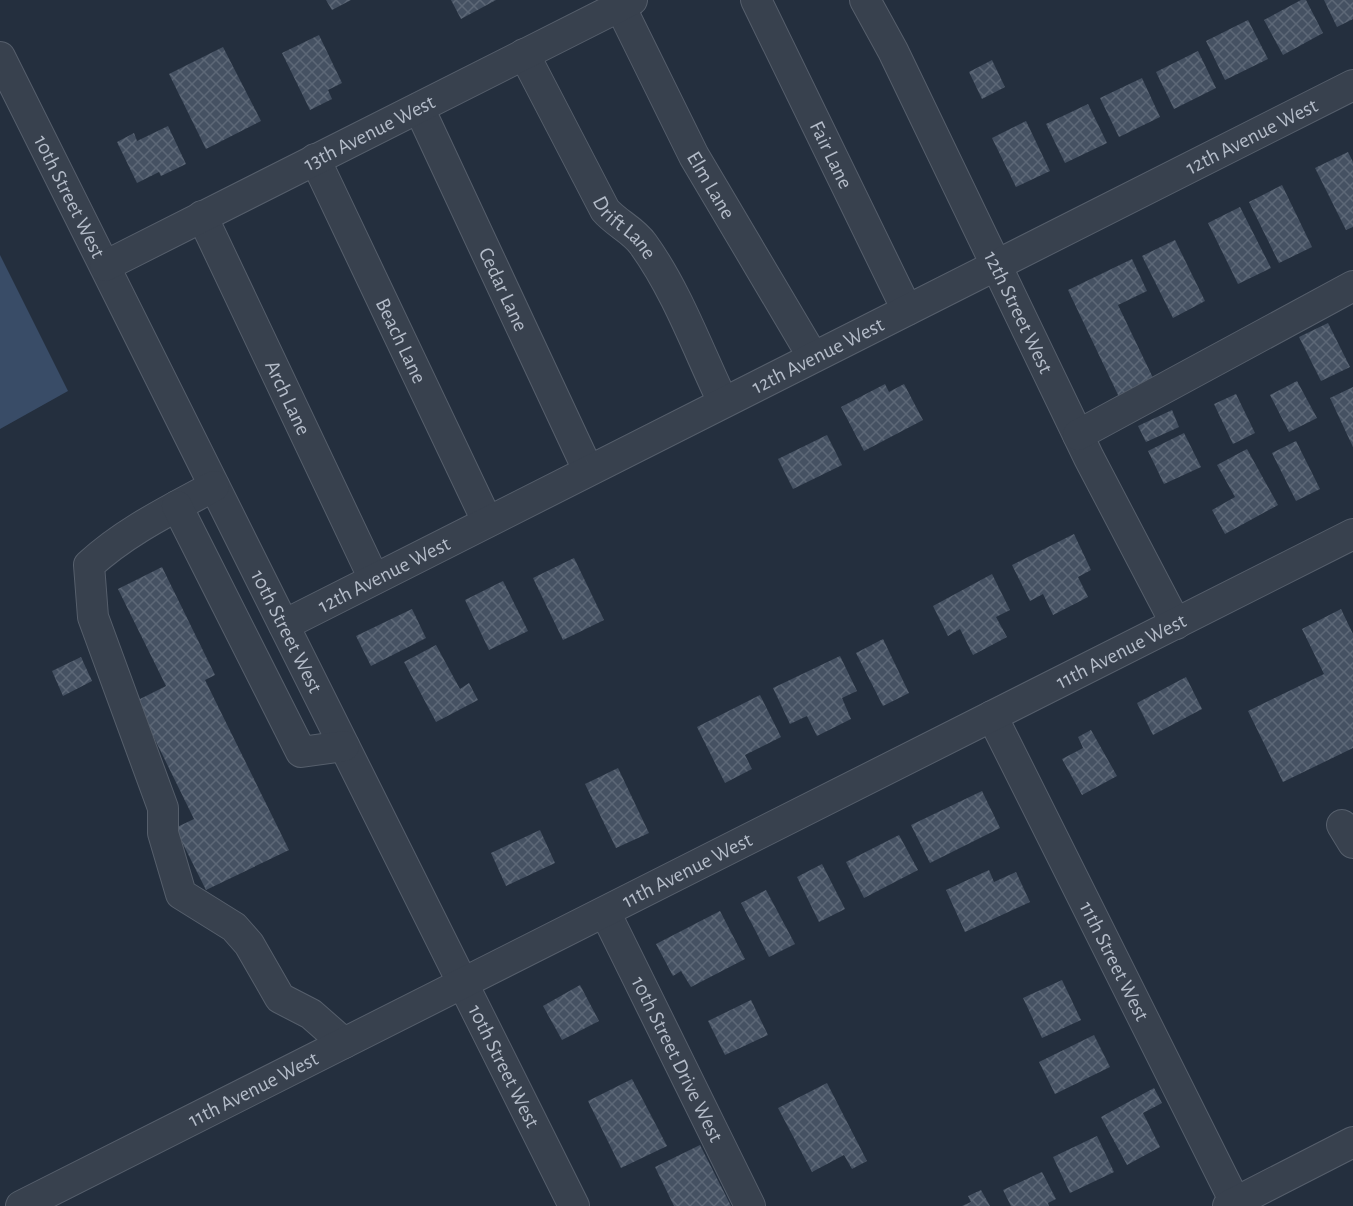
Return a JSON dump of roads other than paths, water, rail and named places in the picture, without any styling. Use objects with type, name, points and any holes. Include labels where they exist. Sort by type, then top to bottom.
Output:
[{"type":"street","name":"Fair Lane","points":[[756,0],[907,310]]},
{"type":"street","name":"12th Street West","points":[[865,0],[997,265],[1078,435],[1176,624]]},
{"type":"street","name":"13th Avenue West","points":[[105,267],[626,3]]},
{"type":"street","name":"Elm Lane","points":[[626,3],[694,156],[813,357]]},
{"type":"street","name":"Drift Lane","points":[[524,54],[605,210],[614,221],[641,241],[657,265],[723,402]]},
{"type":"street","name":"10th Street West","points":[[0,57],[574,1206]]},
{"type":"street","name":"12th Avenue West","points":[[284,625],[1353,85]]},
{"type":"street","name":"Cedar Lane","points":[[419,108],[588,470]]},
{"type":"street","name":"Beach Lane","points":[[315,159],[487,521]]},
{"type":"street","name":"Arch Lane","points":[[202,216],[374,579]]},
{"type":"street","points":[[1078,435],[1353,286]]},
{"type":"street","points":[[214,486],[140,525],[112,544],[89,565],[93,617],[163,808],[163,832],[181,894],[234,927],[249,944],[280,998],[311,1014],[344,1043]]},
{"type":"street","points":[[177,506],[301,752],[344,746]]},
{"type":"street","name":"11th Avenue West","points":[[21,1206],[1353,534]]},
{"type":"street","name":"11th Street West","points":[[992,716],[1234,1205]]},
{"type":"street","name":"10th Street Drive West","points":[[605,912],[750,1206]]},
{"type":"street","points":[[1234,1205],[1353,1142]]},
{"type":"water","points":[[0,255],[68,391],[0,429]]}]
